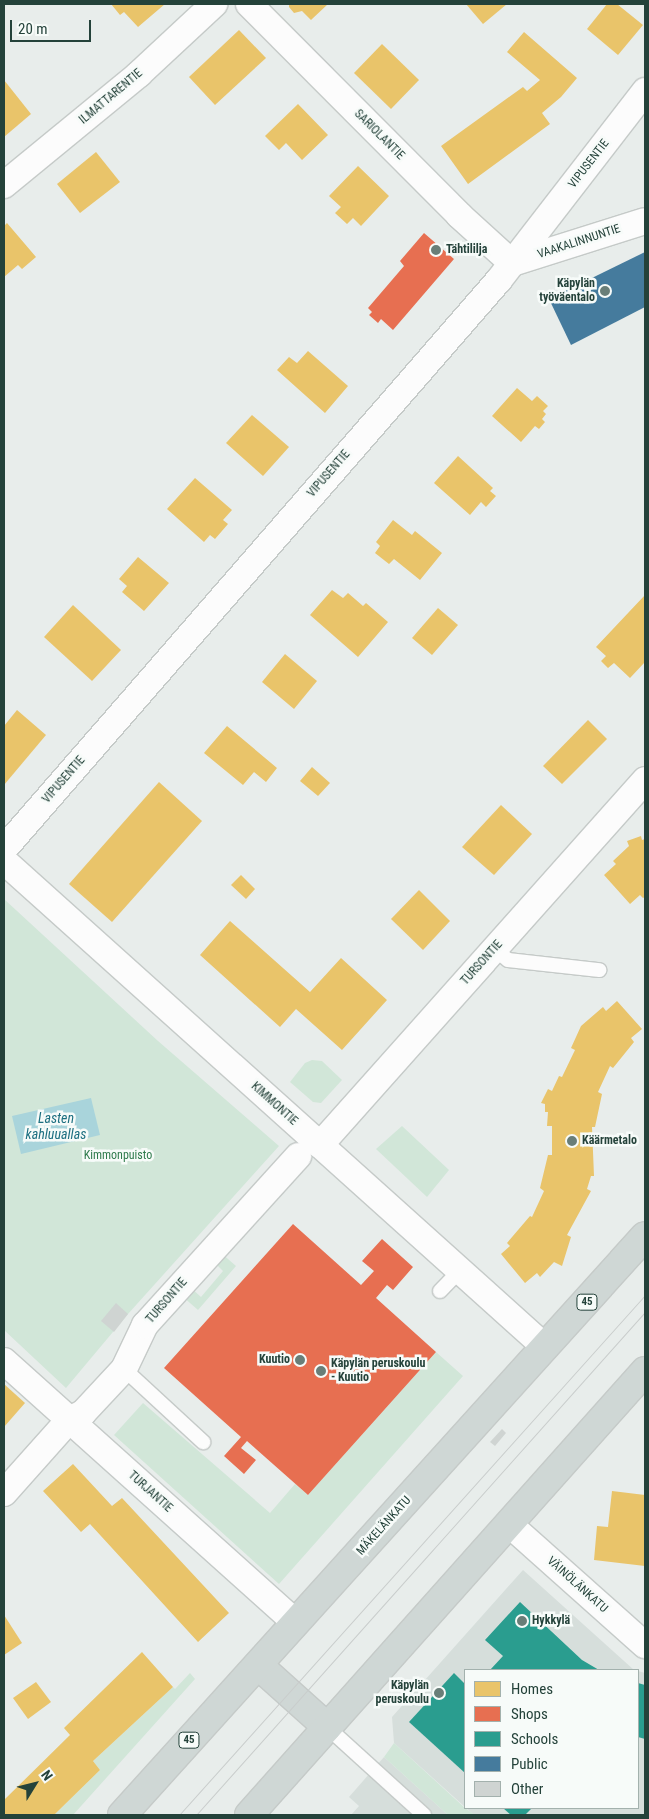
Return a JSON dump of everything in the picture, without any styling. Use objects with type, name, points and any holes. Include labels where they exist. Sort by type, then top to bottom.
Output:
[{"type":"main road","name":"MÄKELÄNKATU","points":[[122,1815],[645,1236]]},
{"type":"main road","points":[[249,1815],[645,1371]]},
{"type":"main road","points":[[258,1665],[327,1727]]},
{"type":"street","name":"ILMATTARENTIE","points":[[4,185],[139,74],[214,4]]},
{"type":"street","name":"SARIOLANTIE","points":[[250,4],[452,208],[512,263]]},
{"type":"street","name":"VIPUSENTIE","points":[[4,850],[512,263],[645,91]]},
{"type":"street","name":"VAAKALINNUNTIE","points":[[512,263],[645,221]]},
{"type":"street","name":"TURSONTIE","points":[[4,1493],[70,1420],[83,1413],[124,1369],[145,1325],[309,1151],[494,950],[645,780]]},
{"type":"street","name":"KIMMONTIE","points":[[4,861],[309,1151],[459,1271],[545,1348]]},
{"type":"street","name":"TURJANTIE","points":[[4,1361],[296,1623]]},
{"type":"street","name":"VÄINÖLÄNKATU","points":[[509,1524],[645,1645]]},
{"type":"lane","points":[[494,950],[508,960],[599,970]]},
{"type":"lane","points":[[440,1291],[459,1271]]},
{"type":"lane","points":[[124,1369],[203,1442]]},
{"type":"lane","points":[[327,1727],[424,1815]]},
{"type":"shaded area","name":"Käpylän peruskoulu","points":[[523,1570],[633,1669],[464,1669],[464,1806],[394,1743],[392,1717]]},
{"type":"shaded area","points":[[639,1671],[645,1673],[645,1815],[474,1815],[467,1809],[639,1809]]},
{"type":"shaded area","points":[[384,1757],[448,1815],[351,1815],[359,1806],[349,1797]]},
{"type":"green space","name":"Kimmonpuisto","points":[[4,899],[158,1041],[279,1146],[128,1314],[66,1388],[4,1330]]},
{"type":"green space","points":[[312,1060],[322,1061],[342,1080],[321,1103],[313,1102],[290,1082],[305,1063]]},
{"type":"green space","points":[[402,1126],[449,1170],[427,1197],[376,1149]]},
{"type":"green space","points":[[220,1252],[236,1266],[198,1310],[182,1296],[190,1287],[201,1297],[223,1271],[212,1260]]},
{"type":"green space","points":[[436,1352],[463,1376],[279,1584],[114,1435],[143,1403],[270,1513],[295,1484],[308,1495]]},
{"type":"green space","points":[[190,1673],[195,1679],[73,1815],[54,1815],[100,1770],[93,1761],[173,1687],[175,1689]]},
{"type":"green space","points":[[394,1743],[464,1809],[475,1815],[448,1815],[384,1757]]},
{"type":"water","name":"Lasten kahluuallas","points":[[91,1098],[100,1135],[21,1154],[12,1116]]},
{"type":"building: Homes","points":[[111,4],[165,4],[138,27],[124,12],[120,15]]},
{"type":"building: Homes","points":[[289,4],[328,4],[311,20],[302,11],[294,13]]},
{"type":"building: Homes","points":[[466,4],[507,4],[483,24]]},
{"type":"building: Homes","points":[[607,4],[617,4],[643,25],[618,55],[587,29]]},
{"type":"building: Homes","points":[[239,30],[266,58],[215,105],[189,77]]},
{"type":"building: Homes","points":[[524,32],[577,78],[561,97],[542,113],[550,124],[468,184],[441,146],[523,87],[527,91],[540,80],[507,52]]},
{"type":"building: Homes","points":[[382,44],[419,80],[391,109],[354,73]]},
{"type":"building: Homes","points":[[4,80],[31,114],[4,137]]},
{"type":"building: Homes","points":[[298,104],[328,135],[302,160],[286,143],[279,150],[265,136]]},
{"type":"building: Homes","points":[[96,152],[120,182],[80,213],[57,184]]},
{"type":"building: Homes","points":[[358,166],[389,196],[361,226],[353,218],[347,224],[335,213],[341,207],[329,196]]},
{"type":"building: Homes","points":[[7,223],[36,257],[22,269],[18,265],[4,277],[4,226]]},
{"type":"building: Homes","points":[[308,351],[348,386],[325,413],[277,370],[289,357],[297,363]]},
{"type":"building: Homes","points":[[517,388],[532,401],[537,396],[548,406],[543,411],[546,414],[542,419],[545,422],[539,429],[535,426],[521,442],[492,416]]},
{"type":"building: Homes","points":[[252,415],[289,447],[263,476],[226,443]]},
{"type":"building: Homes","points":[[458,456],[493,488],[490,491],[496,496],[486,507],[481,502],[470,515],[434,483]]},
{"type":"building: Homes","points":[[195,478],[232,510],[223,520],[228,524],[215,539],[210,535],[204,542],[167,509]]},
{"type":"building: Homes","points":[[393,520],[412,535],[415,531],[442,553],[420,580],[394,559],[389,564],[375,553],[380,546],[376,542]]},
{"type":"building: Homes","points":[[138,557],[169,583],[144,611],[122,592],[127,586],[119,579]]},
{"type":"building: Homes","points":[[332,590],[343,598],[348,593],[363,606],[366,603],[388,622],[358,657],[310,615]]},
{"type":"building: Homes","points":[[645,595],[645,662],[630,678],[614,663],[608,668],[601,661],[606,656],[596,647]]},
{"type":"building: Homes","points":[[73,605],[121,650],[92,681],[44,637]]},
{"type":"building: Homes","points":[[438,608],[458,625],[432,655],[412,638]]},
{"type":"building: Homes","points":[[285,654],[317,681],[294,709],[262,682]]},
{"type":"building: Homes","points":[[17,710],[46,735],[4,785],[4,726]]},
{"type":"building: Homes","points":[[588,720],[607,739],[562,784],[543,766]]},
{"type":"building: Homes","points":[[227,726],[277,768],[266,782],[254,772],[243,785],[204,753]]},
{"type":"building: Homes","points":[[312,767],[330,783],[318,796],[300,781]]},
{"type":"building: Homes","points":[[159,782],[202,821],[112,922],[69,884]]},
{"type":"building: Homes","points":[[501,805],[532,834],[494,875],[462,847]]},
{"type":"building: Homes","points":[[641,836],[642,840],[645,839],[645,897],[643,898],[640,895],[630,904],[604,875],[616,864],[613,861],[629,846],[627,841]]},
{"type":"building: Homes","points":[[241,875],[255,889],[246,899],[231,885]]},
{"type":"building: Homes","points":[[419,890],[450,921],[423,950],[391,919]]},
{"type":"building: Homes","points":[[230,921],[310,992],[341,958],[387,1000],[342,1050],[296,1009],[280,1027],[200,955]]},
{"type":"building: Homes","name":"Käärmetalo","points":[[617,1001],[642,1029],[631,1038],[634,1042],[613,1068],[610,1066],[598,1092],[602,1094],[595,1127],[592,1127],[594,1176],[591,1176],[587,1189],[591,1191],[567,1235],[571,1237],[562,1266],[554,1262],[540,1277],[537,1273],[525,1283],[501,1254],[510,1246],[507,1243],[530,1216],[532,1217],[544,1191],[540,1188],[548,1155],[552,1155],[552,1126],[547,1126],[548,1112],[545,1112],[545,1104],[541,1103],[548,1089],[552,1091],[559,1076],[562,1077],[575,1050],[571,1048],[581,1026],[603,1007],[606,1011]]},
{"type":"building: Homes","points":[[4,1384],[25,1403],[4,1427]]},
{"type":"building: Homes","points":[[73,1464],[112,1506],[122,1498],[229,1613],[198,1642],[90,1524],[81,1532],[43,1491]]},
{"type":"building: Homes","points":[[612,1491],[645,1495],[645,1566],[594,1560],[597,1526],[608,1527]]},
{"type":"building: Homes","points":[[4,1615],[22,1643],[4,1655]]},
{"type":"building: Homes","points":[[142,1652],[173,1687],[93,1761],[100,1770],[54,1815],[4,1815],[4,1800],[70,1735],[64,1728]]},
{"type":"building: Homes","points":[[36,1682],[51,1702],[28,1719],[13,1698]]},
{"type":"building: Shops","points":[[424,233],[454,259],[393,330],[381,319],[378,323],[369,315],[372,312],[368,308],[404,266],[400,261]]},
{"type":"building: Shops","name":"Kuutio","points":[[293,1224],[361,1285],[374,1271],[362,1261],[382,1239],[413,1267],[393,1290],[387,1285],[376,1298],[436,1352],[308,1495],[247,1441],[241,1448],[256,1460],[244,1474],[224,1456],[241,1437],[164,1368]]},
{"type":"building: Schools","name":"Hykkylä","points":[[520,1602],[582,1660],[597,1669],[491,1669],[503,1656],[485,1640]]},
{"type":"building: Schools","points":[[454,1673],[464,1683],[464,1772],[409,1722]]},
{"type":"building: Schools","points":[[639,1683],[645,1685],[645,1739],[639,1737]]},
{"type":"building: Schools","points":[[504,1809],[531,1809],[525,1815],[511,1815]]},
{"type":"building: Public","name":"Käpylän työväentalo","points":[[645,252],[645,307],[571,345],[549,299]]},
{"type":"building: Other","points":[[116,1303],[128,1314],[114,1332],[101,1321]]},
{"type":"building: Other","points":[[502,1429],[506,1433],[495,1446],[490,1442]]},
{"type":"tram line","points":[[179,1815],[645,1295]]},
{"type":"tram line","points":[[196,1815],[645,1312]]},
{"type":"place","name":"Tähtililja","points":[[436,250]]},
{"type":"place","name":"Käpylän työväentalo","points":[[605,291]]},
{"type":"place","name":"Käärmetalo","points":[[572,1141]]},
{"type":"place","name":"Kuutio","points":[[300,1360]]},
{"type":"place","name":"Käpylän peruskoulu - Kuutio","points":[[321,1371]]},
{"type":"place","name":"Hykkylä","points":[[522,1621]]},
{"type":"place","name":"Käpylän peruskoulu","points":[[439,1693]]}]
